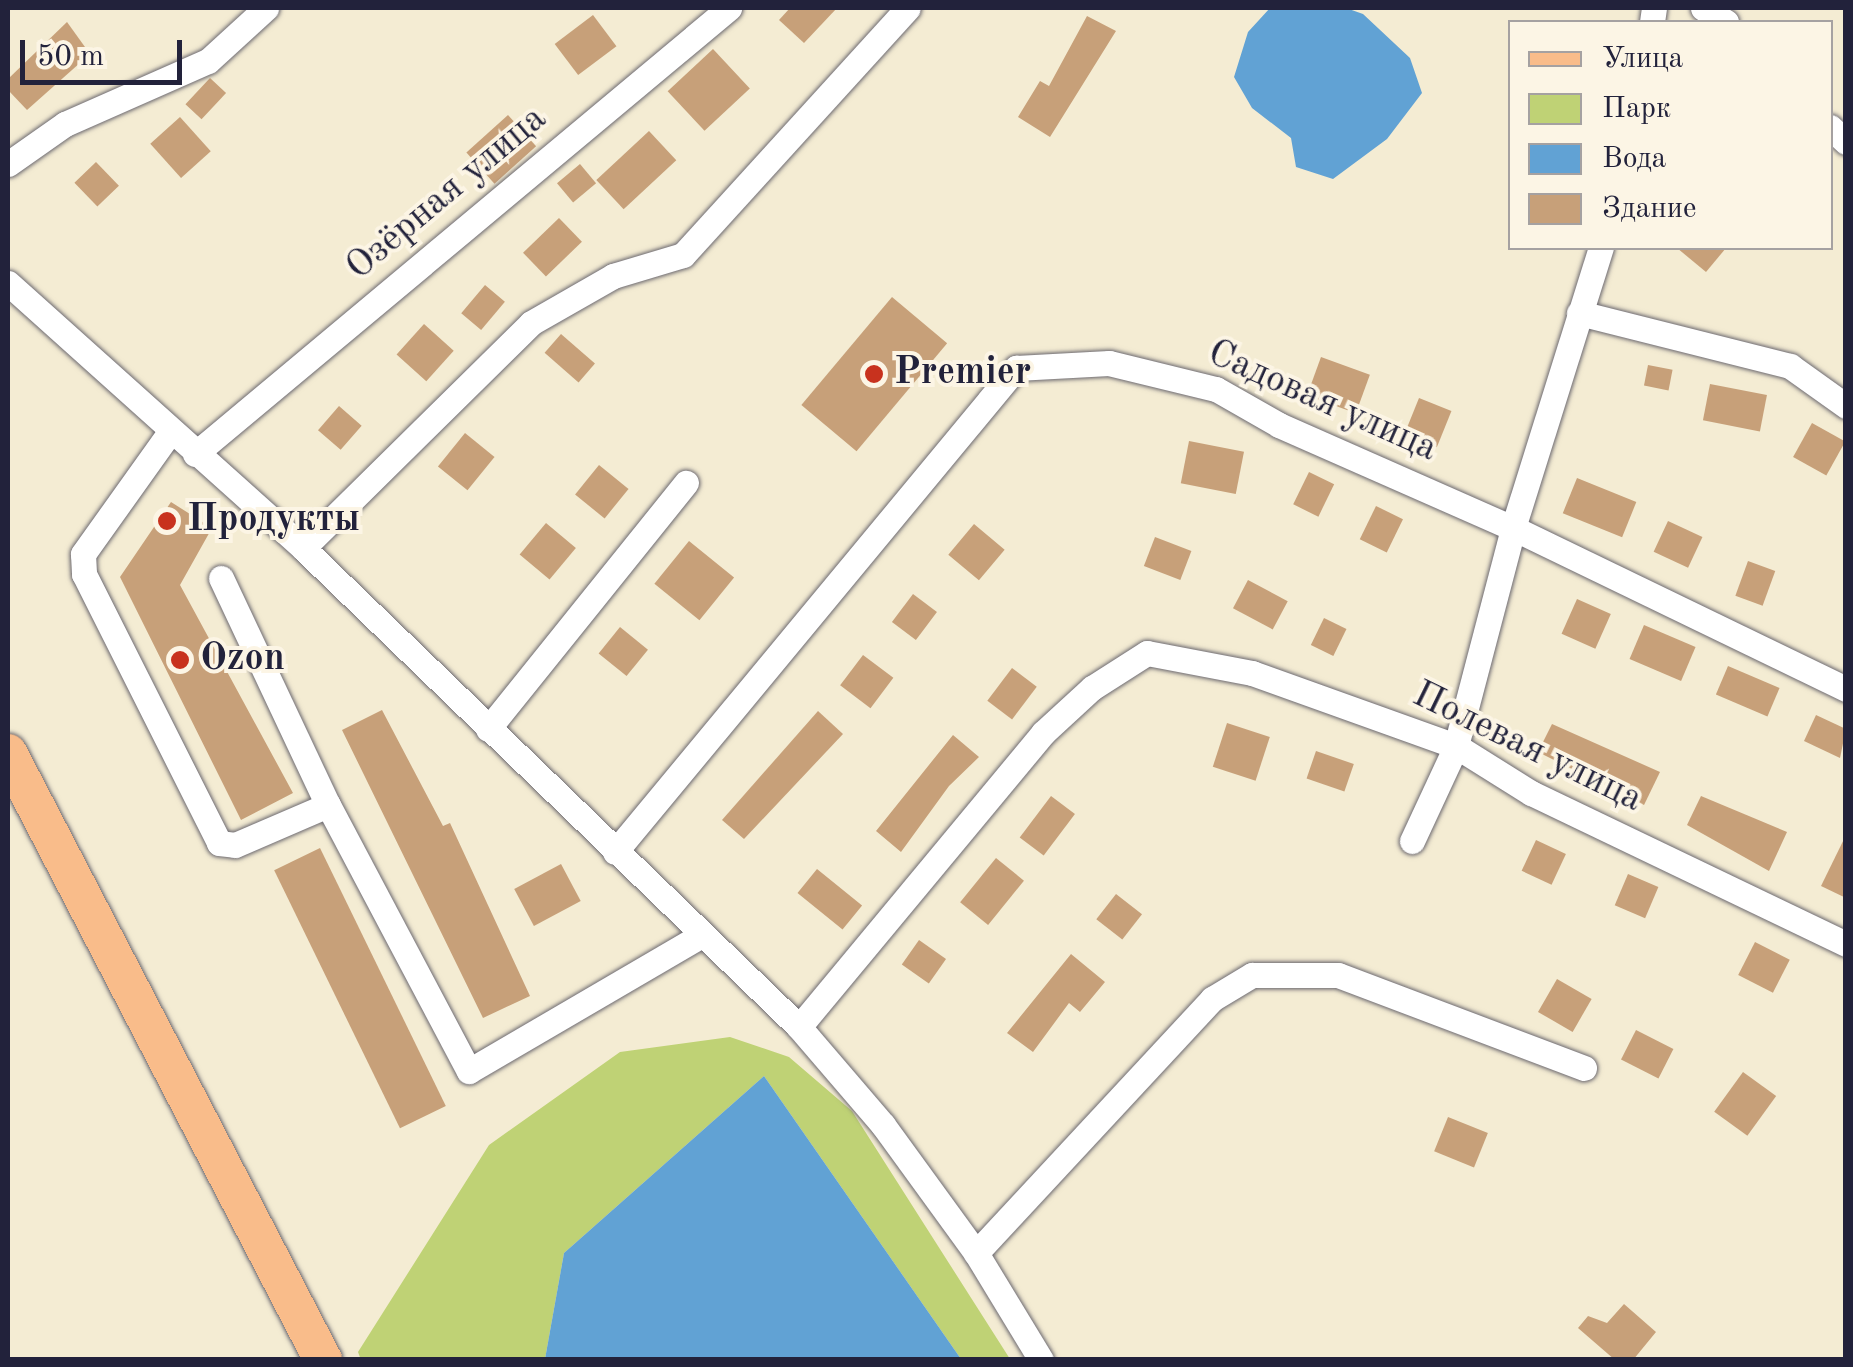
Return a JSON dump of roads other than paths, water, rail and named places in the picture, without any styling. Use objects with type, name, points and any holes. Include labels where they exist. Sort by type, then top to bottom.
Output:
[{"type":"main road","points":[[8,753],[323,1360]]},
{"type":"street","points":[[8,164],[65,124],[208,61],[266,8]]},
{"type":"street","name":"Озёрная улица","points":[[204,446],[729,8]]},
{"type":"street","points":[[302,548],[530,324],[613,276],[683,255],[908,8]]},
{"type":"street","points":[[1412,841],[1456,746],[1513,528],[1600,250]]},
{"type":"street","points":[[8,283],[170,432],[204,446],[302,548],[800,1027],[883,1124],[976,1254],[1041,1360]]},
{"type":"street","points":[[1579,313],[1790,366],[1846,406]]},
{"type":"street","name":"Садовая улица","points":[[614,852],[1016,368],[1109,362],[1216,389],[1279,425],[1513,528],[1846,689]]},
{"type":"street","points":[[170,432],[83,554],[84,574],[219,843],[235,845],[328,805]]},
{"type":"street","points":[[488,729],[686,483]]},
{"type":"street","points":[[221,578],[328,805],[469,1071],[702,935]]},
{"type":"street","name":"Полевая улица","points":[[800,1027],[1043,732],[1092,688],[1147,652],[1252,673],[1456,746],[1531,793],[1846,944]]},
{"type":"street","points":[[976,1254],[1212,1000],[1252,976],[1338,975],[1584,1068]]},
{"type":"water","points":[[1270,8],[1346,8],[1363,14],[1410,58],[1422,93],[1387,139],[1333,179],[1296,167],[1291,138],[1252,108],[1234,77],[1248,32]]},
{"type":"water","points":[[764,1076],[961,1359],[545,1359],[564,1253]]},
{"type":"place","name":"Premier","points":[[874,374]]},
{"type":"place","name":"Продукты","points":[[167,521]]},
{"type":"place","name":"Ozon","points":[[180,660]]}]
